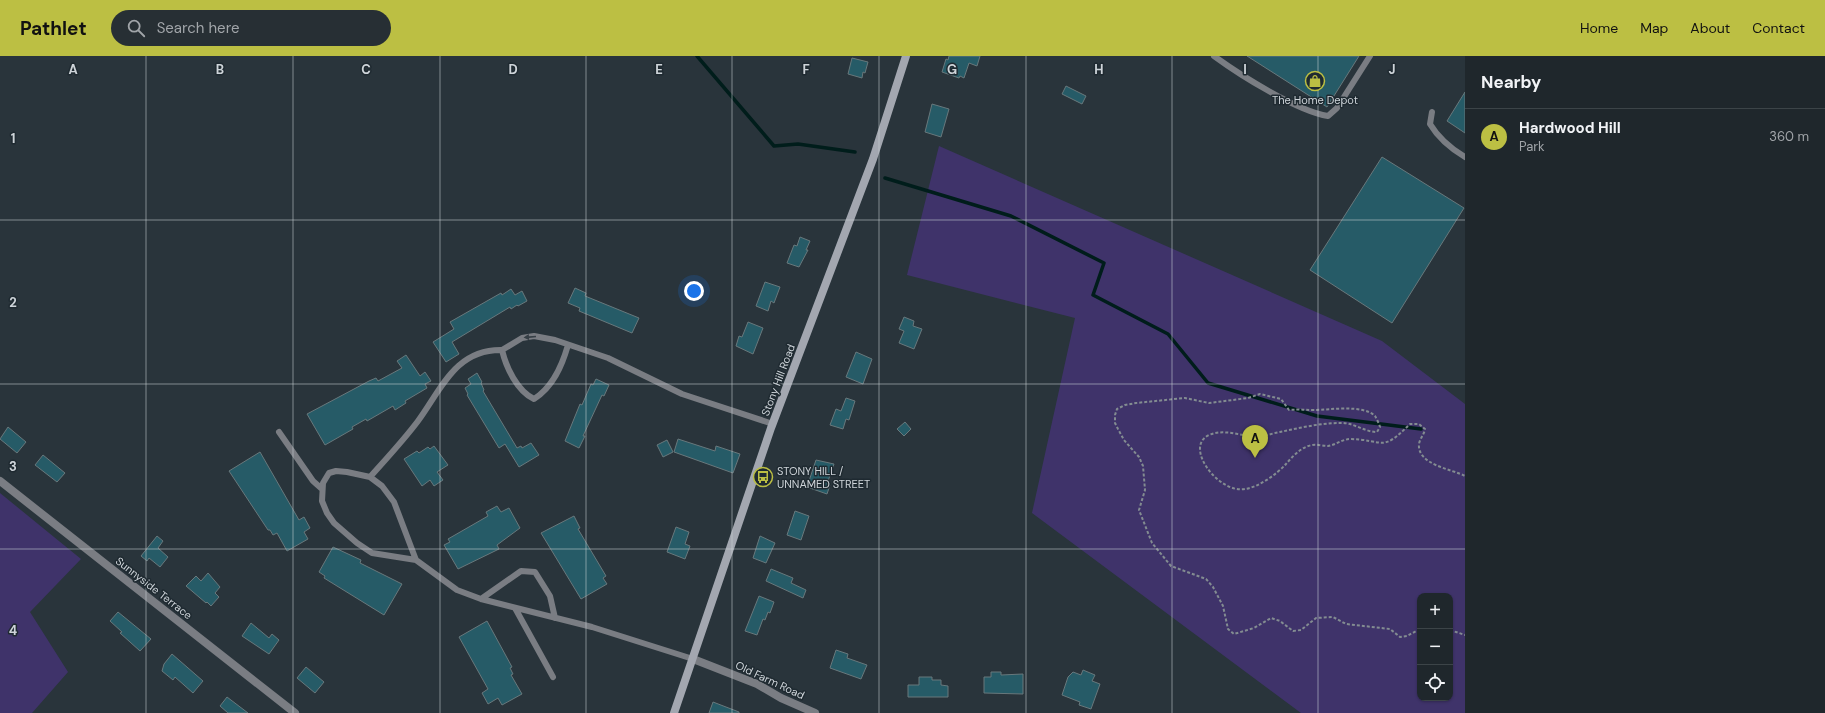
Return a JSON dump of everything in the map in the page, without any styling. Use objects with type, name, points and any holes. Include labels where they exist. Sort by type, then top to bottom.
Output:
[{"type":"main road","name":"Stony Hill Road","points":[[674,713],[773,424],[873,159],[906,56]]},
{"type":"street","name":"Sunnyside Terrace","points":[[0,481],[295,713]]},
{"type":"street","name":"Old Farm Road","points":[[693,659],[756,684],[781,698],[815,713]]},
{"type":"lane","points":[[1214,56],[1276,94],[1316,114],[1328,116],[1337,108],[1370,56]]},
{"type":"lane","points":[[1432,112],[1430,124],[1436,135],[1446,146],[1465,157]]},
{"type":"lane","points":[[370,477],[418,422],[456,367],[484,352],[502,350],[522,338],[534,336],[587,349],[682,394],[773,424]]},
{"type":"lane","points":[[502,350],[506,364],[524,392],[527,396],[534,399],[542,394],[550,385],[563,363],[568,345]]},
{"type":"lane","points":[[279,432],[313,481],[322,489]]},
{"type":"lane","points":[[416,560],[394,502],[382,486],[370,477],[336,471],[329,473],[323,483],[322,489],[322,501],[327,513],[334,523],[357,543],[372,553],[416,560],[457,590],[480,599],[592,627],[693,659]]},
{"type":"lane","points":[[480,599],[521,571],[535,572],[550,596],[555,618]]},
{"type":"lane","points":[[515,608],[553,678]]},
{"type":"path","points":[[1417,631],[1407,636],[1400,636],[1390,629],[1346,624],[1333,617],[1316,618],[1301,630],[1293,631],[1280,621],[1271,618],[1254,628],[1234,634],[1228,630],[1223,606],[1213,587],[1206,579],[1171,566],[1152,543],[1139,510],[1145,490],[1143,466],[1139,457],[1124,440],[1115,423],[1115,415],[1121,407],[1136,403],[1185,398],[1209,404],[1248,398],[1260,394],[1281,399],[1290,410],[1302,408],[1313,410],[1333,408],[1368,412],[1375,416],[1380,428],[1377,432],[1370,432],[1340,422],[1293,429],[1263,436],[1225,432],[1210,434],[1203,438],[1200,446],[1201,456],[1208,469],[1219,482],[1232,489],[1246,489],[1258,484],[1286,464],[1292,455],[1312,445],[1328,446],[1350,439],[1384,444],[1399,436],[1410,424],[1419,424],[1425,429],[1419,444],[1420,452],[1423,458],[1439,466],[1447,468],[1453,473],[1465,476]]},
{"type":"path","points":[[1453,631],[1465,635]]},
{"type":"shaded area","points":[[939,146],[1382,341],[1465,404],[1465,713],[1301,713],[1032,513],[1075,318],[907,275]]},
{"type":"shaded area","points":[[0,493],[81,559],[30,612],[68,672],[32,713],[0,713]]},
{"type":"building","points":[[949,56],[980,56],[977,66],[969,63],[964,78],[960,76],[959,78],[942,72],[946,59],[948,60]]},
{"type":"building","name":"The Home Depot","points":[[1247,56],[1359,56],[1327,107]]},
{"type":"building","points":[[852,58],[868,62],[862,78],[848,74]]},
{"type":"building","points":[[1066,86],[1086,96],[1082,104],[1062,94]]},
{"type":"building","points":[[1465,92],[1465,133],[1447,121]]},
{"type":"building","points":[[932,104],[949,109],[941,137],[925,132]]},
{"type":"building","points":[[1382,157],[1464,208],[1392,323],[1310,270]]},
{"type":"building","points":[[800,237],[810,241],[806,250],[808,250],[799,267],[787,263],[794,245],[797,246]]},
{"type":"building","points":[[765,282],[780,287],[774,303],[771,301],[768,311],[756,306]]},
{"type":"building","points":[[575,288],[586,293],[585,296],[639,318],[632,333],[579,311],[580,308],[568,303]]},
{"type":"building","points":[[511,289],[515,295],[522,291],[527,301],[511,309],[510,307],[452,342],[459,354],[446,362],[433,342],[454,329],[450,322],[501,293],[502,295]]},
{"type":"building","points":[[904,317],[914,321],[913,326],[922,329],[914,349],[899,343],[904,331],[899,329]]},
{"type":"building","points":[[748,322],[763,328],[753,354],[736,346],[739,336],[742,337]]},
{"type":"building","points":[[856,352],[872,359],[863,384],[846,377]]},
{"type":"building","points":[[406,355],[420,376],[425,372],[431,381],[425,384],[427,388],[405,401],[406,403],[395,410],[393,406],[367,421],[366,419],[352,427],[353,429],[325,445],[307,414],[369,381],[376,378],[378,381],[402,368],[397,361]]},
{"type":"building","points":[[477,373],[482,382],[483,391],[517,448],[521,446],[522,448],[531,443],[539,455],[519,467],[505,444],[499,448],[467,395],[468,394],[465,388],[471,384],[468,379]]},
{"type":"building","points":[[596,379],[609,385],[604,396],[602,395],[579,448],[565,441],[580,404],[582,405],[591,384],[593,385]]},
{"type":"building","points":[[846,398],[855,401],[849,420],[846,419],[843,429],[830,425],[836,409],[841,411]]},
{"type":"building","points":[[905,422],[911,429],[904,436],[897,429]]},
{"type":"building","points":[[8,427],[26,442],[17,453],[0,439]]},
{"type":"building","points":[[678,439],[715,451],[716,446],[740,454],[733,473],[674,452]]},
{"type":"building","points":[[667,440],[673,452],[663,457],[657,445]]},
{"type":"building","points":[[434,446],[448,465],[437,472],[443,480],[434,486],[430,480],[422,486],[404,459],[417,451],[419,453],[428,447],[430,449]]},
{"type":"building","points":[[260,452],[299,520],[304,517],[310,528],[304,532],[308,539],[287,551],[277,533],[273,535],[270,530],[268,530],[229,471]]},
{"type":"building","points":[[43,455],[65,473],[57,482],[35,465]]},
{"type":"building","points":[[816,460],[834,464],[827,484],[830,485],[827,494],[807,487]]},
{"type":"building","points":[[497,506],[501,512],[509,508],[520,528],[497,545],[499,549],[458,569],[444,545],[450,542],[448,539],[488,516],[486,512]]},
{"type":"building","points":[[795,511],[809,516],[801,540],[787,535]]},
{"type":"building","points":[[574,516],[580,528],[578,529],[606,576],[603,578],[607,584],[581,599],[541,533]]},
{"type":"building","points":[[676,527],[689,532],[685,544],[690,546],[685,559],[667,552]]},
{"type":"building","points":[[157,536],[163,541],[158,548],[168,557],[160,567],[149,558],[147,561],[141,556]]},
{"type":"building","points":[[760,536],[775,543],[766,563],[753,558]]},
{"type":"building","points":[[333,547],[361,560],[360,563],[402,584],[384,615],[324,578],[325,576],[319,572]]},
{"type":"building","points":[[771,569],[793,578],[791,583],[806,590],[803,598],[766,581]]},
{"type":"building","points":[[208,573],[220,587],[215,593],[219,597],[211,606],[186,586],[196,576],[201,581]]},
{"type":"building","points":[[759,596],[774,602],[770,613],[768,612],[765,620],[763,619],[757,635],[745,631]]},
{"type":"building","points":[[118,612],[151,639],[140,651],[120,633],[122,632],[110,621]]},
{"type":"building","points":[[487,621],[512,667],[510,668],[513,674],[511,675],[522,694],[502,705],[498,698],[488,704],[482,693],[488,689],[459,637]]},
{"type":"building","points":[[251,623],[269,638],[272,634],[279,640],[269,654],[242,636]]},
{"type":"building","points":[[836,650],[848,654],[847,658],[867,665],[861,679],[830,668]]},
{"type":"building","points":[[172,654],[203,681],[193,693],[175,677],[173,680],[162,671],[164,664]]},
{"type":"building","points":[[306,667],[324,682],[315,693],[297,678]]},
{"type":"building","points":[[1083,670],[1095,675],[1092,681],[1100,684],[1091,709],[1079,705],[1080,702],[1062,695],[1068,677],[1073,672],[1081,675]]},
{"type":"building","points":[[991,672],[1001,672],[1001,675],[1023,674],[1023,694],[984,693],[984,677],[991,677]]},
{"type":"building","points":[[919,677],[932,677],[932,680],[941,680],[941,685],[948,686],[948,697],[908,697],[908,685],[919,685]]},
{"type":"building","points":[[227,697],[248,713],[228,713],[220,706]]},
{"type":"building","points":[[713,702],[739,712],[739,713],[709,713]]},
{"type":"waterway","points":[[697,56],[774,146],[798,144],[855,152]]},
{"type":"waterway","points":[[885,178],[1011,216],[1104,263],[1093,295],[1168,334],[1208,383],[1317,416],[1421,429]]},
{"type":"place","name":"The Home Depot","points":[[1315,81]]},
{"type":"place","name":"Hardwood Hill","points":[[1255,458]]},
{"type":"place","name":"STONY HILL / UNNAMED STREET","points":[[763,477]]}]
